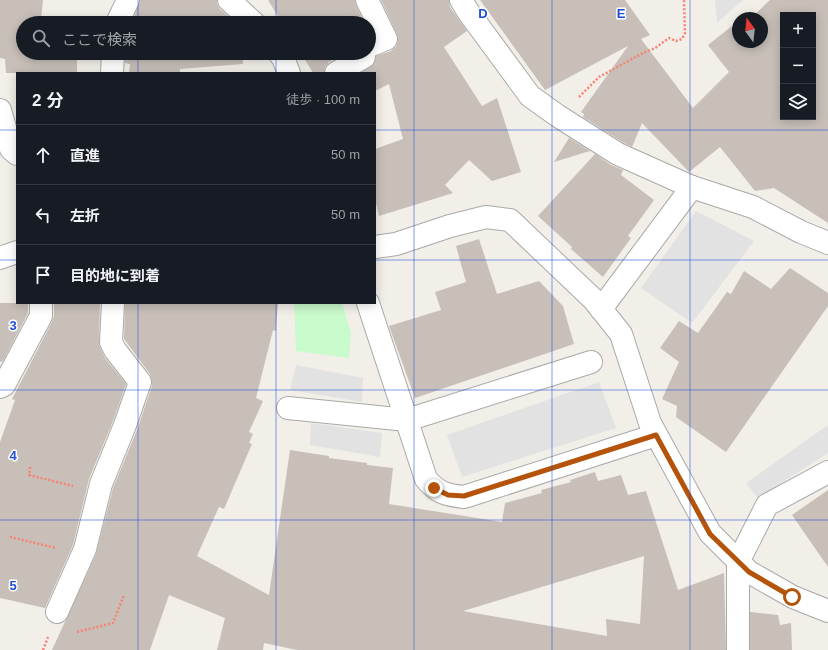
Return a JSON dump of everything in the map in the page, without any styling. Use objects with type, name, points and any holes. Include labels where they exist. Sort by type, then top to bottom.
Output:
[{"type":"street","points":[[120,16],[128,0]]},
{"type":"street","points":[[229,0],[246,16]]},
{"type":"street","points":[[367,0],[375,16]]},
{"type":"street","points":[[462,0],[469,13],[530,96],[558,116],[618,154],[692,187],[752,207],[801,232],[828,243]]},
{"type":"street","points":[[376,18],[386,39],[376,43]]},
{"type":"street","points":[[112,72],[113,60]]},
{"type":"street","points":[[284,60],[289,72]]},
{"type":"street","points":[[338,72],[359,60]]},
{"type":"street","points":[[0,110],[11,149],[16,153]]},
{"type":"street","points":[[601,308],[692,187]]},
{"type":"street","points":[[376,247],[396,244],[450,226],[486,217],[510,220],[593,299],[621,334],[650,423],[710,534],[749,572],[792,597],[828,611]]},
{"type":"street","points":[[0,258],[16,252]]},
{"type":"street","points":[[0,387],[4,385],[41,316],[41,304]]},
{"type":"street","points":[[57,612],[85,549],[101,484],[140,382],[115,350],[111,342],[113,304]]},
{"type":"street","points":[[368,304],[426,479],[434,488],[448,495],[464,496],[656,435]]},
{"type":"street","points":[[288,408],[407,420],[592,362]]},
{"type":"street","points":[[738,650],[738,562],[767,505],[828,472]]},
{"type":"path","points":[[558,116],[599,76],[655,48],[669,38],[676,41],[682,39],[685,33],[684,0]]},
{"type":"path","points":[[30,467],[29,475],[76,487]]},
{"type":"path","points":[[10,537],[58,549],[57,552]]},
{"type":"path","points":[[76,632],[113,623],[124,595]]},
{"type":"path","points":[[43,650],[49,635]]},
{"type":"green space","points":[[294,304],[342,304],[351,333],[349,358],[296,351]]},
{"type":"shaded area","points":[[715,0],[743,0],[717,23]]},
{"type":"shaded area","points":[[696,211],[754,241],[692,323],[641,288]]},
{"type":"shaded area","points":[[296,365],[363,378],[362,402],[290,390]]},
{"type":"shaded area","points":[[599,382],[616,428],[462,477],[447,435]]},
{"type":"shaded area","points":[[311,423],[382,433],[380,457],[310,445]]},
{"type":"shaded area","points":[[828,425],[828,453],[758,498],[746,483]]},
{"type":"building","points":[[0,0],[43,0],[41,16],[16,16],[16,60],[77,60],[77,72],[6,73],[5,59],[0,58]]},
{"type":"building","points":[[140,0],[217,0],[217,4],[220,9],[228,16],[134,16]]},
{"type":"building","points":[[268,0],[355,0],[361,16],[278,16]]},
{"type":"building","points":[[381,0],[449,0],[450,7],[467,31],[444,47],[482,106],[497,98],[521,172],[492,181],[469,160],[445,185],[453,193],[379,216],[376,203],[376,149],[403,139],[389,84],[376,90],[376,72],[362,72],[374,64],[376,56],[391,51],[396,47],[398,41],[397,34]]},
{"type":"building","points":[[480,0],[625,0],[650,35],[641,39],[693,108],[729,72],[708,45],[732,26],[732,48],[768,48],[768,12],[757,12],[770,0],[828,0],[828,223],[774,188],[755,191],[720,147],[689,172],[642,123],[632,147],[583,117],[584,114],[581,112],[628,46],[545,90]]},
{"type":"building","points":[[125,60],[243,60],[243,64],[180,69],[180,72],[129,72],[130,64],[125,63]]},
{"type":"building","points":[[305,60],[333,60],[325,67],[324,72],[312,72]]},
{"type":"building","points":[[569,138],[590,151],[554,162]]},
{"type":"building","points":[[595,154],[611,165],[623,170],[621,175],[654,200],[628,236],[631,238],[603,277],[571,249],[572,247],[538,216]]},
{"type":"building","points":[[479,239],[497,294],[539,281],[563,306],[574,344],[415,398],[389,326],[441,310],[435,292],[466,282],[456,246]]},
{"type":"building","points":[[790,268],[828,293],[828,306],[726,452],[676,417],[677,406],[662,399],[679,362],[660,348],[679,321],[698,333],[727,292],[731,294],[744,271],[771,289]]},
{"type":"building","points":[[0,303],[28,304],[28,313],[3,361],[0,362]]},
{"type":"building","points":[[54,304],[100,304],[100,347],[105,358],[126,384],[113,421],[89,479],[73,545],[45,608],[0,598],[0,442],[15,400],[12,399],[54,316]]},
{"type":"building","points":[[125,304],[278,304],[276,331],[273,330],[256,398],[263,401],[249,432],[253,434],[249,443],[252,444],[224,509],[219,507],[197,556],[269,595],[290,450],[329,456],[329,458],[367,463],[367,465],[393,468],[389,504],[502,522],[505,503],[542,493],[541,490],[571,482],[570,480],[595,472],[598,481],[621,475],[628,495],[646,491],[678,590],[724,573],[726,650],[297,650],[264,643],[263,650],[217,650],[225,618],[169,595],[150,650],[52,650],[96,554],[113,488],[137,430],[152,386],[150,374],[124,339]],"holes":[[[644,556],[640,624],[606,619],[607,636],[463,611]]]},
{"type":"building","points":[[828,490],[828,567],[792,515]]},
{"type":"building","points":[[750,612],[778,615],[780,625],[791,623],[792,650],[750,650]]},
{"type":"route","points":[[434,488],[448,495],[464,496],[656,435],[710,534],[749,572],[792,597]]}]
